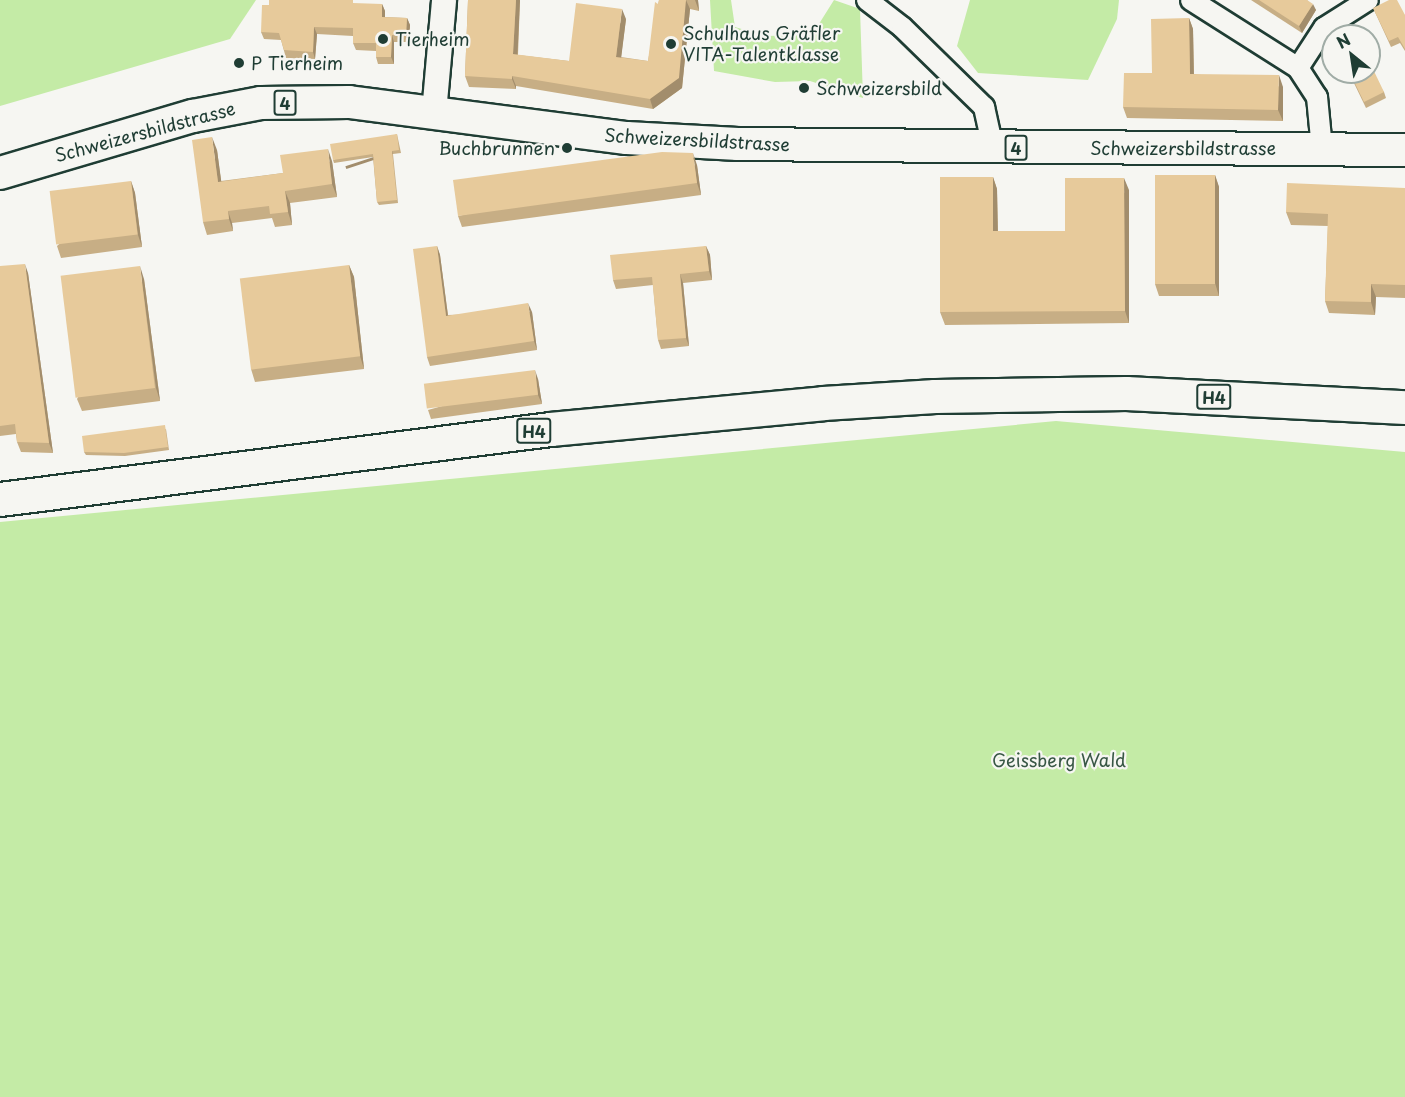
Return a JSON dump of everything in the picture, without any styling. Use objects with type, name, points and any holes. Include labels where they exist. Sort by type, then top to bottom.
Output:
[{"type":"highway","name":"H4","points":[[0,499],[550,429],[823,403],[935,396],[1126,393],[1405,407]]},
{"type":"highway","name":"H4","points":[[1358,406],[1405,415]]},
{"type":"main road","name":"Schweizersbildstrasse","points":[[0,173],[193,116],[261,103],[349,102],[638,138],[738,144],[1405,150]]},
{"type":"street","points":[[434,113],[444,0]]},
{"type":"street","points":[[867,0],[902,27],[984,107],[993,148]]},
{"type":"street","points":[[1191,0],[1298,68],[1317,97],[1322,149]]},
{"type":"street","points":[[1298,68],[1324,28],[1368,0]]},
{"type":"green space","points":[[0,0],[256,0],[230,39],[0,106]]},
{"type":"green space","points":[[710,0],[731,0],[735,27],[765,36],[812,35],[834,0],[860,9],[863,98],[810,81],[775,82],[714,71]]},
{"type":"green space","points":[[970,0],[1119,0],[1117,19],[1088,80],[978,73],[957,46]]},
{"type":"green space","name":"Geissberg Wald","points":[[1056,421],[1405,452],[1405,1097],[0,1097],[0,522]]},
{"type":"building","points":[[269,0],[353,0],[353,3],[382,4],[382,17],[407,18],[406,35],[392,35],[391,57],[376,57],[376,43],[353,43],[353,28],[314,27],[313,52],[284,50],[279,33],[261,32],[262,5],[269,5]]},
{"type":"building","points":[[468,0],[516,0],[513,54],[569,61],[576,3],[622,9],[616,57],[648,61],[655,2],[658,4],[659,0],[686,0],[679,78],[650,99],[512,76],[512,79],[465,76]]},
{"type":"building","points":[[1259,0],[1307,0],[1313,4],[1299,26]]},
{"type":"building","points":[[1389,0],[1397,0],[1405,15],[1405,49],[1398,37],[1389,41],[1373,8]]},
{"type":"building","points":[[1189,18],[1190,74],[1279,75],[1278,110],[1123,107],[1124,73],[1152,73],[1151,19]]},
{"type":"building","points":[[1355,84],[1380,84],[1384,92],[1364,102]]},
{"type":"building","points":[[397,134],[399,150],[392,151],[397,200],[377,202],[373,154],[333,160],[330,144]]},
{"type":"building","points":[[212,137],[218,182],[283,173],[280,155],[328,149],[332,184],[285,191],[288,212],[270,214],[269,206],[228,211],[229,219],[203,222],[192,140]]},
{"type":"building","points":[[662,152],[693,153],[697,183],[458,216],[453,180]]},
{"type":"building","points":[[1155,175],[1215,175],[1215,284],[1155,284]]},
{"type":"building","points":[[940,177],[993,177],[993,231],[1065,231],[1065,178],[1124,178],[1125,311],[940,312]]},
{"type":"building","points":[[131,181],[138,235],[56,245],[50,191]]},
{"type":"building","points":[[1287,183],[1405,188],[1405,285],[1371,284],[1371,302],[1325,301],[1328,214],[1286,212]]},
{"type":"building","points":[[437,246],[446,316],[528,303],[534,341],[427,357],[413,249]]},
{"type":"building","points":[[706,246],[709,271],[680,274],[686,338],[658,340],[652,277],[613,280],[610,255]]},
{"type":"building","points":[[25,264],[49,443],[17,442],[15,424],[0,426],[0,266]]},
{"type":"building","points":[[349,265],[360,356],[251,370],[240,278]]},
{"type":"building","points":[[140,266],[155,388],[76,398],[61,276]]},
{"type":"building","points":[[535,370],[538,395],[427,408],[424,384]]},
{"type":"building","points":[[165,425],[168,447],[124,453],[84,452],[82,436]]},
{"type":"place","name":"Tierheim","points":[[383,39]]},
{"type":"place","name":"Schulhaus Gräfler VITA-Talentklasse","points":[[671,44]]},
{"type":"place","name":"P Tierheim","points":[[239,63]]},
{"type":"place","name":"Schweizersbild","points":[[804,88]]},
{"type":"place","name":"Buchbrunnen","points":[[567,148]]}]
